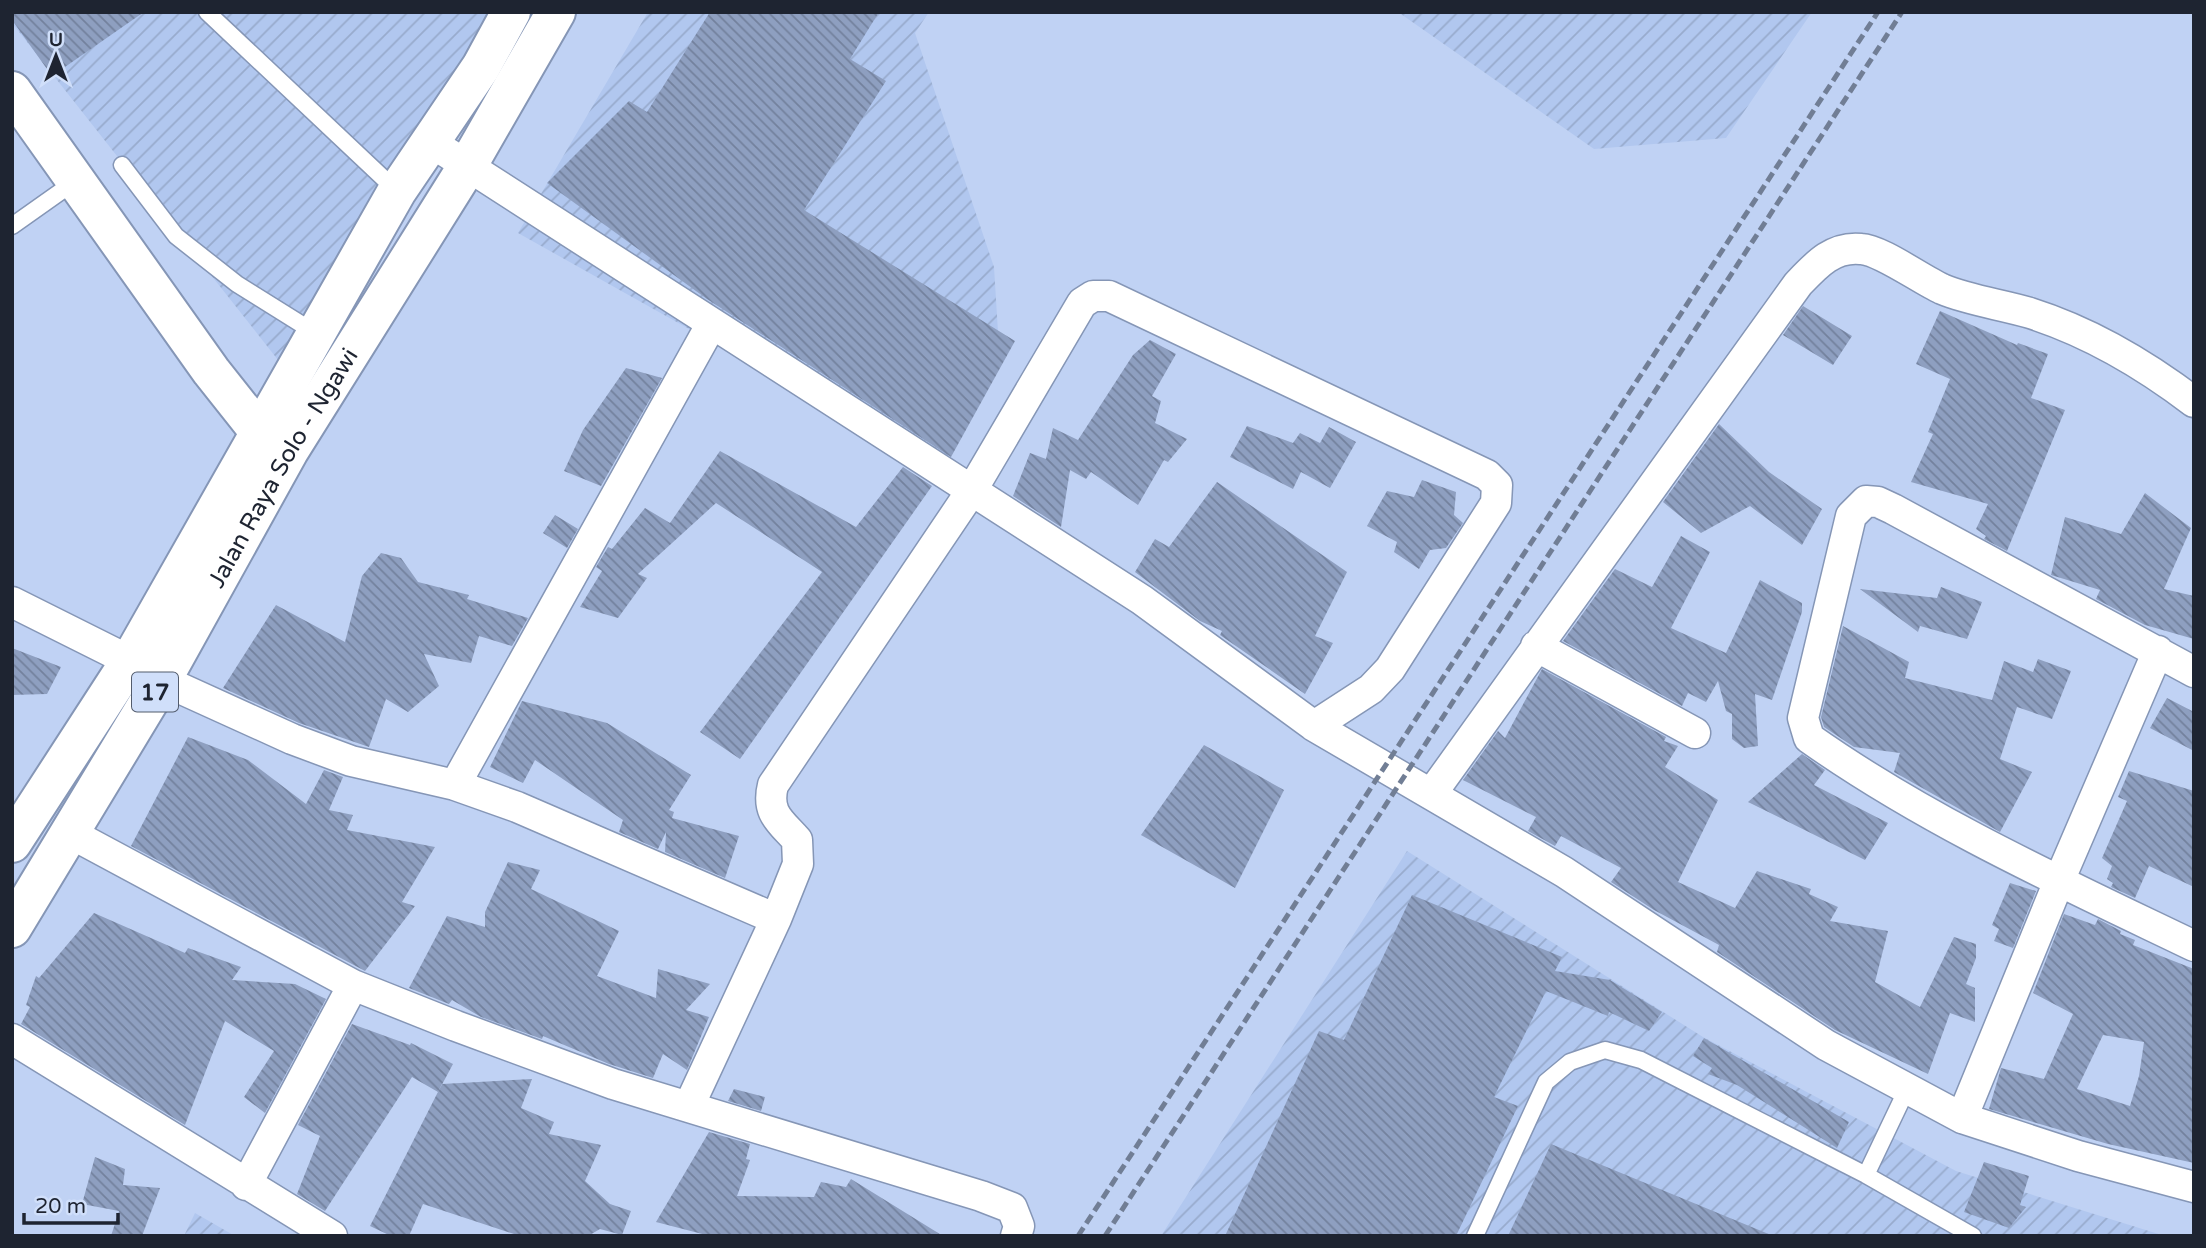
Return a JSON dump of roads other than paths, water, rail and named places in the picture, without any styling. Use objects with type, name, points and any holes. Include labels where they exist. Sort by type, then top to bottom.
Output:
[{"type":"main road","name":"Jalan Raya Solo - Ngawi","points":[[275,443],[317,334],[397,191],[481,67],[511,12]]},
{"type":"main road","name":"Jalan Raya Solo - Ngawi","points":[[12,928],[70,833],[146,671],[275,443],[468,165],[556,12]]},
{"type":"main road","points":[[12,91],[77,180],[162,306],[275,443]]},
{"type":"main road","name":"Jalan Raya Solo - Ngawi","points":[[12,843],[146,671]]},
{"type":"street","points":[[432,143],[1142,600],[1314,726],[1564,872],[1804,1032],[1962,1118],[2078,1156],[2194,1187]]},
{"type":"street","points":[[1432,793],[1798,284],[1831,254],[1853,249],[1876,253],[1917,277],[1965,298],[2029,313],[2076,330],[2160,376],[2194,402]]},
{"type":"street","points":[[689,1105],[776,919],[798,864],[797,840],[775,819],[771,809],[772,785],[972,490],[1082,303],[1101,294],[1488,475],[1497,485],[1496,503],[1390,669],[1371,689],[1314,726]]},
{"type":"street","points":[[455,785],[711,325]]},
{"type":"street","points":[[2194,672],[1878,502],[1866,501],[1851,516],[1802,718],[1809,738],[1922,809],[2059,881],[2194,946]]},
{"type":"street","points":[[12,602],[146,671],[292,739],[339,757],[455,785],[517,807],[776,919]]},
{"type":"street","points":[[1536,646],[1695,733]]},
{"type":"street","points":[[1962,1118],[2059,881],[2158,651]]},
{"type":"street","points":[[70,833],[353,985],[543,1059],[981,1196],[1012,1208],[1019,1226],[1016,1236]]},
{"type":"street","points":[[246,1185],[353,985]]},
{"type":"street","points":[[12,1039],[332,1236]]},
{"type":"lane","points":[[206,12],[397,191]]},
{"type":"lane","points":[[122,165],[176,236],[237,284],[317,334]]},
{"type":"lane","points":[[12,226],[77,180]]},
{"type":"lane","points":[[1475,1236],[1546,1082],[1570,1062],[1605,1050],[1641,1060],[1866,1175],[1973,1236]]},
{"type":"lane","points":[[1866,1175],[1907,1089]]},
{"type":"railway","points":[[1078,1236],[1878,12]]},
{"type":"railway","points":[[1105,1236],[1902,12]]}]
